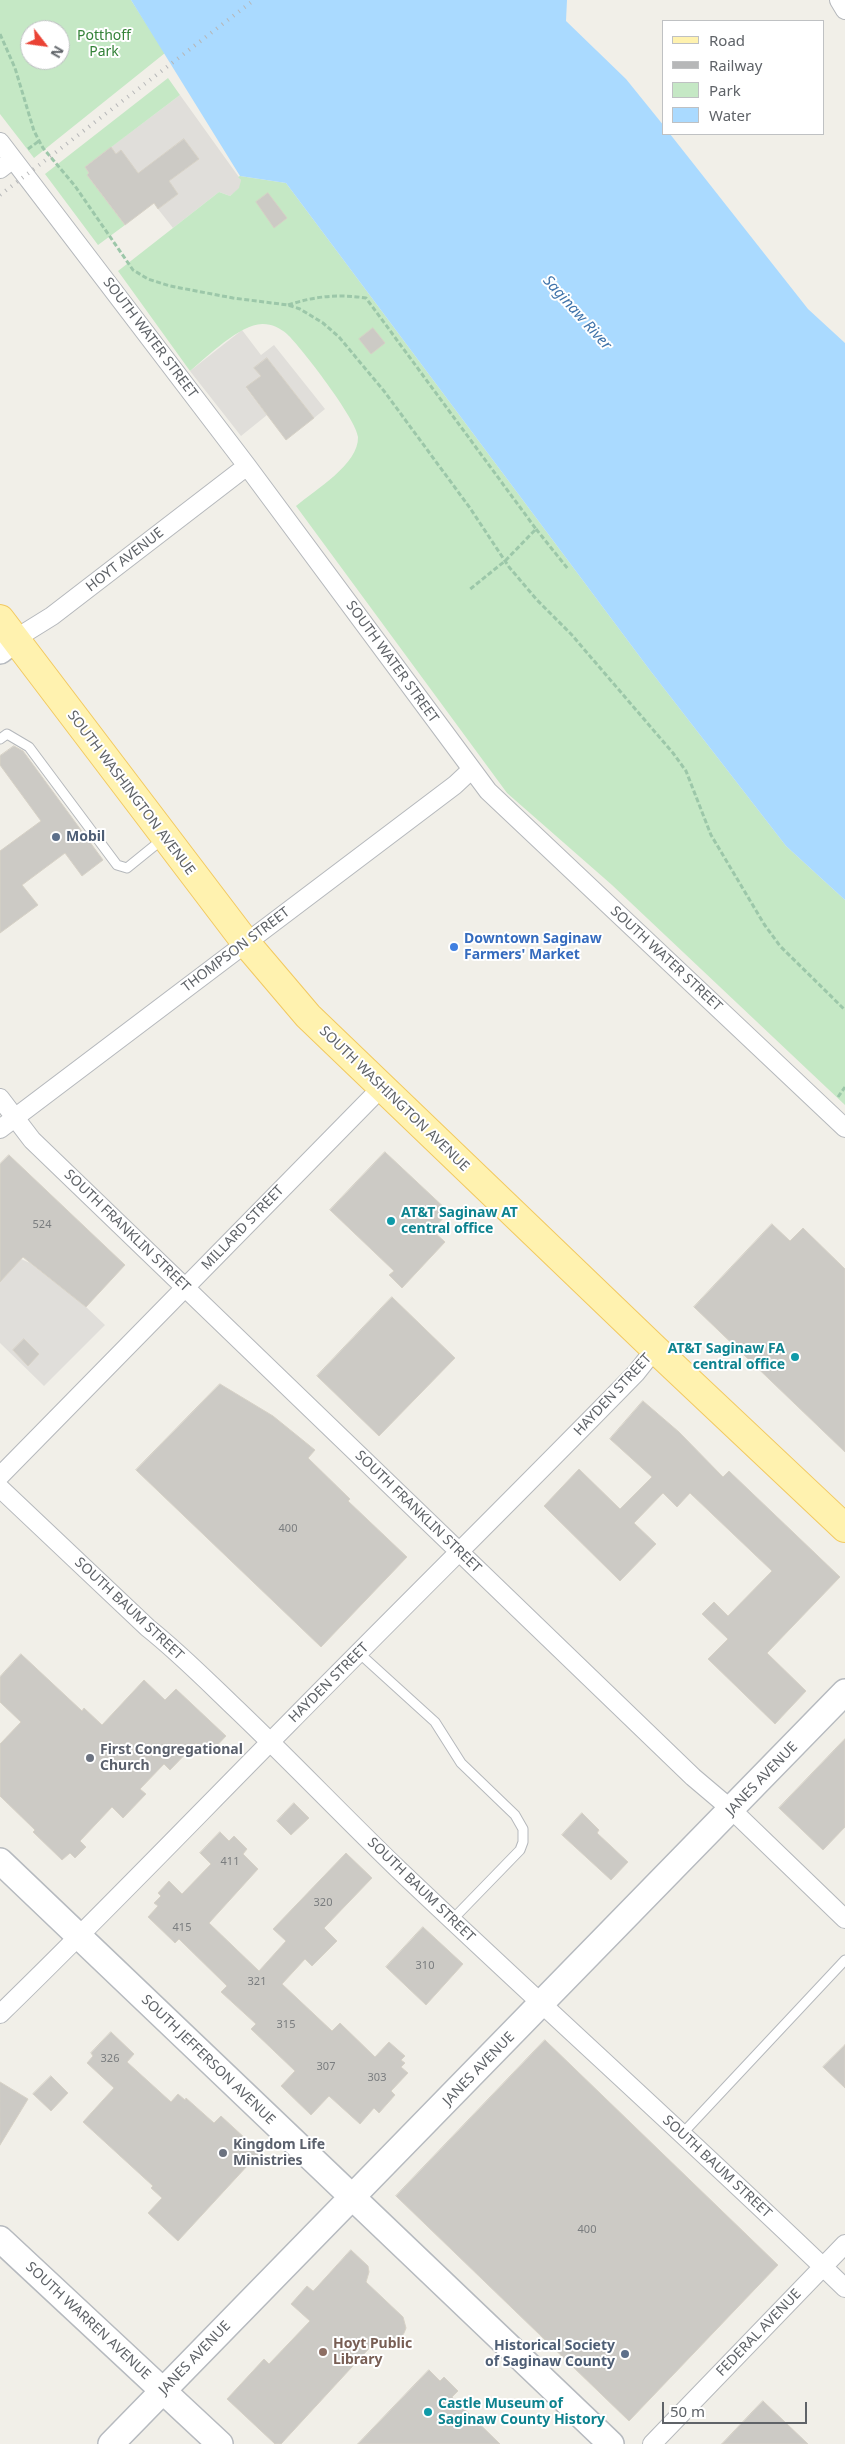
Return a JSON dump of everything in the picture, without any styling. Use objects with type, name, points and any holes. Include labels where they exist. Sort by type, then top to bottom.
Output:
[{"type":"main road","name":"SOUTH WASHINGTON AVENUE","points":[[5,637],[246,943],[308,1016],[655,1349],[845,1528]]},
{"type":"street","points":[[839,0],[845,10]]},
{"type":"street","name":"SOUTH WATER STREET","points":[[0,142],[7,164],[247,466],[488,791],[845,1128]]},
{"type":"street","name":"HOYT AVENUE","points":[[5,637],[52,616],[247,466]]},
{"type":"street","name":"THOMPSON STREET","points":[[0,1129],[455,785],[471,770]]},
{"type":"street","name":"MILLARD STREET","points":[[0,1476],[382,1087]]},
{"type":"street","name":"SOUTH FRANKLIN STREET","points":[[0,1098],[32,1140],[693,1777],[732,1810],[845,1919]]},
{"type":"street","name":"HAYDEN STREET","points":[[0,2014],[80,1936],[460,1553],[636,1374],[655,1349]]},
{"type":"street","name":"SOUTH BAUM STREET","points":[[0,1488],[271,1742],[344,1816],[541,2005],[682,2134],[845,2288]]},
{"type":"street","name":"JANES AVENUE","points":[[111,2444],[732,1810],[845,1692]]},
{"type":"street","name":"SOUTH JEFFERSON AVENUE","points":[[1,1864],[80,1936],[611,2444]]},
{"type":"street","name":"SOUTH WARREN AVENUE","points":[[0,2240],[220,2444]]},
{"type":"street","name":"FEDERAL AVENUE","points":[[652,2444],[845,2244]]},
{"type":"lane","points":[[0,739],[7,734],[29,747],[117,865],[127,868],[164,838]]},
{"type":"lane","points":[[359,1653],[434,1722],[461,1764],[521,1823],[523,1842],[520,1850],[452,1920]]},
{"type":"lane","points":[[682,2134],[845,1960]]},
{"type":"path","points":[[0,34],[15,68],[34,131],[43,148],[75,186],[133,270],[148,279],[170,286],[233,298],[288,305],[300,309],[323,323],[339,337],[384,391],[470,508],[505,561],[537,600],[571,634],[648,721],[673,753],[686,771],[711,835],[764,924],[780,946],[845,1010]]},
{"type":"path","points":[[288,305],[314,297],[333,295],[366,298],[536,530],[568,569]]},
{"type":"path","points":[[469,590],[505,561],[536,530]]},
{"type":"shaded area","points":[[180,95],[241,180],[240,188],[230,196],[219,192],[173,228],[158,209],[178,194],[169,181],[199,159],[184,139],[138,173],[121,151],[116,154],[111,147]]},
{"type":"shaded area","points":[[242,330],[261,355],[274,345],[325,409],[314,418],[267,358],[255,368],[261,376],[246,388],[267,415],[241,436],[190,371]]},
{"type":"shaded area","points":[[21,1259],[30,1263],[86,1307],[105,1325],[44,1386],[0,1343],[0,1282]]},
{"type":"green space","name":"Potthoff Park","points":[[0,0],[131,0],[165,53],[34,158],[0,114]]},
{"type":"green space","points":[[168,78],[180,95],[85,167],[89,173],[87,175],[125,225],[98,245],[45,174]]},
{"type":"green space","points":[[238,177],[286,183],[649,669],[786,846],[845,900],[845,1105],[612,885],[507,793],[296,506],[344,466],[356,447],[358,437],[339,400],[294,341],[276,327],[266,324],[254,325],[225,342],[190,371],[118,271],[219,192],[230,196],[239,188],[241,180]]},
{"type":"water","name":"Saginaw River","points":[[131,0],[567,0],[566,21],[626,79],[662,124],[662,135],[671,135],[808,309],[845,343],[845,900],[786,846],[649,669],[286,183],[240,176]]},
{"type":"building","points":[[184,139],[199,159],[169,181],[178,194],[158,209],[154,203],[125,225],[87,175],[89,173],[85,167],[111,147],[116,154],[121,150],[138,173]]},
{"type":"building","points":[[268,193],[287,218],[274,228],[256,202]]},
{"type":"building","points":[[373,328],[385,343],[371,354],[359,339]]},
{"type":"building","points":[[267,358],[314,418],[286,440],[246,387],[261,376],[254,368]]},
{"type":"building","points":[[14,746],[23,751],[103,860],[82,876],[65,853],[22,885],[38,905],[0,933],[0,851],[41,821],[0,765],[0,756]]},
{"type":"building","name":"AT&T Saginaw AT central office","points":[[385,1152],[449,1212],[432,1230],[445,1242],[402,1288],[389,1275],[394,1271],[330,1210]]},
{"type":"building","points":[[9,1155],[125,1265],[86,1307],[23,1257],[0,1282],[0,1164]]},
{"type":"building","name":"AT&T Saginaw FA central office","points":[[772,1224],[790,1241],[803,1228],[845,1269],[845,1452],[694,1307]]},
{"type":"building","points":[[392,1297],[455,1358],[379,1436],[317,1376]]},
{"type":"building","points":[[24,1339],[39,1354],[28,1366],[13,1350]]},
{"type":"building","points":[[220,1384],[273,1416],[315,1450],[308,1458],[350,1499],[348,1501],[407,1557],[321,1647],[136,1470]]},
{"type":"building","points":[[643,1401],[679,1432],[723,1477],[729,1471],[840,1577],[767,1653],[806,1691],[775,1724],[708,1659],[728,1639],[702,1614],[714,1602],[728,1616],[772,1571],[690,1493],[677,1507],[663,1493],[634,1523],[656,1544],[620,1581],[544,1506],[579,1469],[620,1509],[652,1477],[610,1439]]},
{"type":"building","name":"First Congregational Church","points":[[21,1654],[82,1711],[84,1708],[102,1725],[144,1680],[165,1700],[176,1689],[226,1736],[212,1751],[206,1746],[203,1750],[196,1743],[170,1770],[164,1764],[140,1789],[146,1794],[123,1818],[112,1807],[80,1841],[86,1847],[75,1858],[70,1853],[62,1860],[0,1796],[0,1744],[21,1722],[0,1702],[0,1677]]},
{"type":"building","points":[[845,1739],[845,1827],[823,1850],[779,1808]]},
{"type":"building","points":[[294,1803],[309,1818],[291,1835],[277,1821]]},
{"type":"building","points":[[582,1813],[599,1830],[597,1833],[628,1862],[611,1880],[562,1835]]},
{"type":"building","points":[[220,1832],[229,1841],[234,1836],[247,1849],[243,1854],[258,1869],[209,1923],[259,1971],[286,1941],[273,1929],[346,1853],[372,1878],[324,1928],[337,1941],[312,1966],[305,1959],[282,1984],[332,2031],[340,2023],[375,2057],[389,2042],[405,2056],[401,2060],[405,2063],[401,2067],[408,2073],[391,2091],[395,2095],[379,2113],[374,2108],[360,2124],[329,2096],[311,2115],[281,2086],[295,2071],[251,2029],[256,2024],[221,1992],[227,1986],[179,1939],[175,1943],[148,1917],[158,1906],[154,1903],[161,1896],[158,1893],[169,1881],[182,1894],[211,1864],[200,1853]]},
{"type":"building","points":[[423,1927],[463,1964],[426,2005],[386,1967]]},
{"type":"building","name":"Kingdom Life Ministries","points":[[111,2032],[134,2054],[127,2062],[171,2102],[178,2094],[185,2100],[186,2098],[214,2123],[221,2116],[260,2152],[178,2241],[148,2213],[162,2198],[151,2188],[153,2186],[83,2122],[114,2088],[87,2063],[93,2056],[91,2053]]},
{"type":"building","points":[[545,2040],[778,2265],[629,2421],[396,2196]]},
{"type":"building","points":[[845,2045],[845,2088],[823,2067]]},
{"type":"building","points":[[51,2076],[68,2093],[51,2111],[33,2094]]},
{"type":"building","points":[[0,2082],[28,2099],[0,2145]]},
{"type":"building","name":"Hoyt Public Library","points":[[351,2250],[368,2266],[369,2272],[366,2282],[403,2317],[406,2328],[401,2338],[392,2344],[375,2342],[281,2444],[275,2444],[227,2399],[264,2359],[269,2364],[310,2321],[291,2304],[307,2286],[313,2291]]},
{"type":"building","name":"Castle Museum of Saginaw County History","points":[[429,2370],[440,2381],[444,2377],[458,2391],[452,2397],[500,2444],[358,2444]]},
{"type":"building","points":[[763,2401],[808,2444],[722,2444]]},
{"type":"railway","points":[[0,195],[254,0]]},
{"type":"place","name":"Mobil","points":[[56,837]]},
{"type":"place","name":"Downtown Saginaw Farmers' Market","points":[[454,947]]},
{"type":"place","name":"AT&T Saginaw AT central office","points":[[391,1221]]},
{"type":"place","name":"AT&T Saginaw FA central office","points":[[795,1357]]},
{"type":"place","name":"First Congregational Church","points":[[90,1758]]},
{"type":"place","name":"Kingdom Life Ministries","points":[[223,2153]]},
{"type":"place","name":"Hoyt Public Library","points":[[323,2352]]},
{"type":"place","name":"Historical Society of Saginaw County","points":[[625,2354]]},
{"type":"place","name":"Castle Museum of Saginaw County History","points":[[428,2412]]}]
